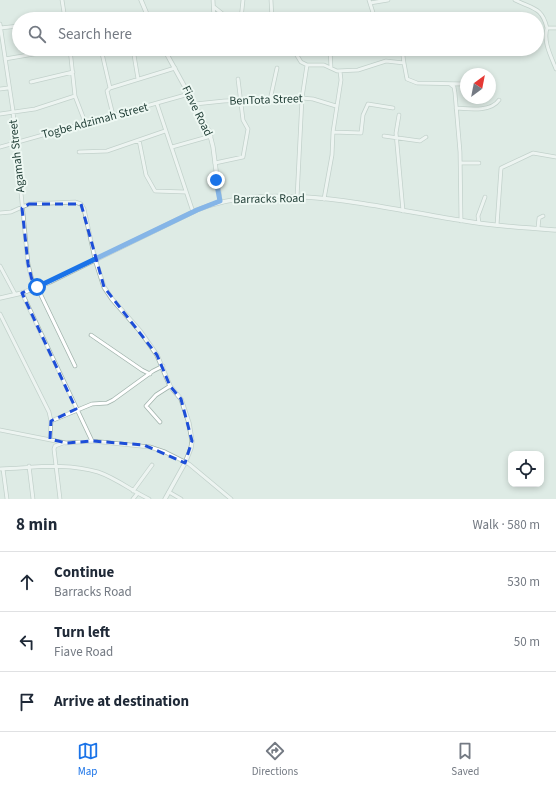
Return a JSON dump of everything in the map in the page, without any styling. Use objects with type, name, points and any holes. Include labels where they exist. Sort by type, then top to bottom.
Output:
[{"type":"street","points":[[62,0],[64,12]]},
{"type":"street","points":[[141,0],[146,12]]},
{"type":"street","points":[[214,0],[214,12]]},
{"type":"street","points":[[242,12],[243,0]]},
{"type":"street","points":[[271,0],[272,12]]},
{"type":"street","points":[[372,12],[370,2],[388,0]]},
{"type":"street","points":[[515,0],[523,2],[542,12]]},
{"type":"street","points":[[214,7],[220,12]]},
{"type":"street","points":[[544,15],[547,28],[545,34],[556,70]]},
{"type":"street","name":"Agamah Street","points":[[0,24],[8,88],[13,111],[28,264],[36,288],[75,366]]},
{"type":"street","points":[[0,28],[12,27]]},
{"type":"street","points":[[547,28],[556,28]]},
{"type":"street","points":[[5,59],[22,56]]},
{"type":"street","points":[[71,56],[75,96],[85,122]]},
{"type":"street","points":[[103,56],[110,88],[107,90],[113,115]]},
{"type":"street","points":[[133,56],[138,79]]},
{"type":"street","name":"Fiave Road","points":[[168,56],[211,136],[220,201]]},
{"type":"street","points":[[296,56],[298,60],[308,64],[324,65],[340,71],[358,70],[386,61],[404,63]]},
{"type":"street","points":[[330,56],[331,68]]},
{"type":"street","points":[[403,56],[407,79],[417,83],[460,84]]},
{"type":"street","points":[[551,56],[556,56]]},
{"type":"street","points":[[297,198],[302,98],[308,64]]},
{"type":"street","points":[[110,88],[175,68]]},
{"type":"street","points":[[270,100],[277,68]]},
{"type":"street","points":[[324,199],[332,155],[336,106],[341,80],[340,71]]},
{"type":"street","points":[[30,82],[73,72]]},
{"type":"street","points":[[215,163],[243,157],[248,129],[243,120],[242,100],[238,78]]},
{"type":"street","points":[[450,84],[454,90],[456,108],[460,163],[461,221]]},
{"type":"street","points":[[0,89],[8,88]]},
{"type":"street","name":"Togbe Adzimah Street","points":[[0,147],[189,94]]},
{"type":"street","points":[[0,114],[35,109],[75,96]]},
{"type":"street","name":"BenTota Street","points":[[195,104],[242,100],[302,98],[313,99],[336,106]]},
{"type":"street","points":[[456,108],[476,110],[494,106],[499,100]]},
{"type":"street","points":[[157,104],[165,131],[172,147],[185,192],[193,212]]},
{"type":"street","points":[[333,132],[361,133],[363,115],[368,104],[393,108]]},
{"type":"street","points":[[399,115],[398,139],[403,211]]},
{"type":"street","points":[[79,152],[107,151],[165,131]]},
{"type":"street","points":[[172,147],[211,136]]},
{"type":"street","points":[[384,136],[420,141],[426,137]]},
{"type":"street","points":[[139,140],[146,175],[151,185],[157,192],[185,192]]},
{"type":"street","points":[[497,225],[501,168],[533,153],[556,157]]},
{"type":"street","points":[[460,163],[480,163]]},
{"type":"street","points":[[479,223],[479,212],[483,206],[484,197]]},
{"type":"street","name":"Barracks Road","points":[[0,298],[36,288],[193,212],[220,201],[251,198],[324,199],[461,221],[556,230]]},
{"type":"street","points":[[0,213],[11,212],[29,204],[74,202],[81,204],[84,209],[95,259],[104,287],[112,299],[140,330],[163,366],[170,386],[181,399],[192,433],[191,448],[185,463],[165,499]]},
{"type":"street","points":[[538,228],[539,218],[543,216]]},
{"type":"street","points":[[0,266],[15,294]]},
{"type":"street","points":[[22,293],[92,441]]},
{"type":"street","points":[[0,314],[49,412],[51,421],[50,439]]},
{"type":"street","points":[[91,335],[150,374]]},
{"type":"street","points":[[51,421],[76,409],[92,404],[107,403],[163,366]]},
{"type":"street","points":[[160,422],[146,406],[156,395],[170,386]]},
{"type":"street","points":[[0,430],[66,443]]},
{"type":"street","points":[[60,499],[55,466],[55,446],[66,443],[92,441],[144,445],[164,452],[185,463],[231,499]]},
{"type":"street","points":[[133,491],[152,465]]},
{"type":"street","points":[[28,466],[33,499]]},
{"type":"street","points":[[7,499],[2,469],[28,466],[71,466],[98,472],[119,482],[136,494],[149,499]]},
{"type":"street","points":[[169,492],[181,499]]},
{"type":"street","points":[[133,499],[136,494]]},
{"type":"highlighted area","points":[[29,204],[81,204],[104,287],[157,355],[170,386],[181,399],[192,441],[185,463],[144,445],[92,441],[66,443],[50,439],[51,421],[76,409],[22,293],[34,288],[28,264],[22,208]]},
{"type":"route","points":[[37,287],[197,210],[220,201],[216,180]]}]
